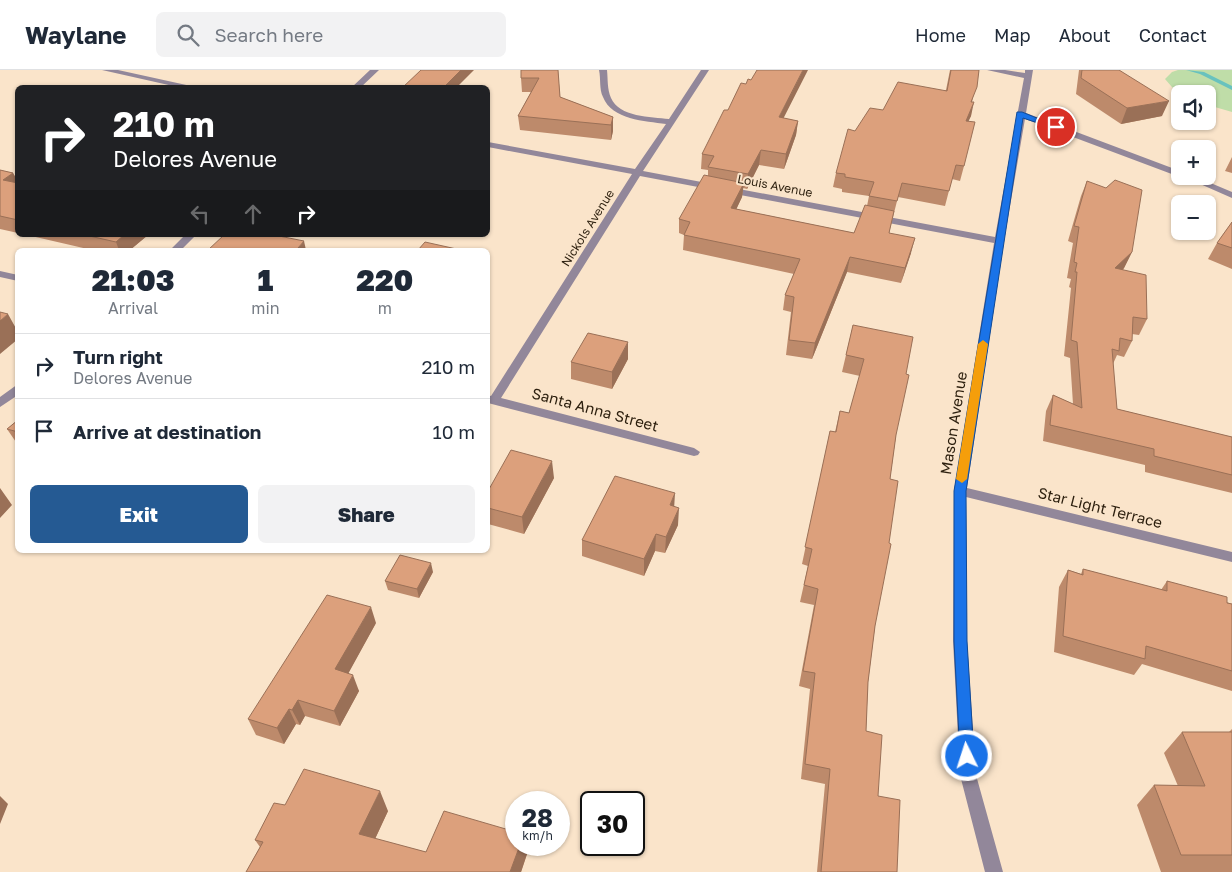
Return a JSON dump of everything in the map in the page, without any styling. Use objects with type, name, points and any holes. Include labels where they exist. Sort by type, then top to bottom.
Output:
[{"type":"street","points":[[106,70],[181,85]]},
{"type":"street","points":[[358,85],[375,70]]},
{"type":"street","points":[[604,70],[607,97],[612,106],[620,112],[672,122]]},
{"type":"street","name":"Nickols Avenue","points":[[491,399],[705,70]]},
{"type":"street","points":[[991,70],[1028,73]]},
{"type":"street","name":"Mason Avenue","points":[[994,872],[968,775],[960,641],[960,491],[999,241],[1028,73]]},
{"type":"street","points":[[1020,114],[1171,171]]},
{"type":"street","name":"Louis Avenue","points":[[490,144],[999,241]]},
{"type":"street","points":[[1208,185],[1232,195]]},
{"type":"street","points":[[177,248],[189,237]]},
{"type":"street","points":[[0,274],[15,277]]},
{"type":"street","points":[[0,403],[15,390]]},
{"type":"street","name":"Santa Anna Street","points":[[491,399],[694,452]]},
{"type":"street","name":"Star Light Terrace","points":[[960,491],[1232,556]]},
{"type":"green space","points":[[1178,70],[1232,70],[1232,112],[1216,107],[1216,85],[1171,86],[1165,79],[1172,72]]},
{"type":"building","points":[[421,70],[461,70],[446,85],[405,85]]},
{"type":"building","points":[[521,70],[558,70],[560,97],[613,117],[611,125],[518,116],[539,78],[521,78]]},
{"type":"building","points":[[757,70],[803,70],[779,117],[798,121],[786,154],[761,150],[748,174],[708,167],[714,156],[702,154],[724,110],[728,110],[741,83],[746,84],[748,79],[751,80]]},
{"type":"building","points":[[951,70],[979,70],[977,87],[971,102],[974,102],[966,121],[975,122],[964,166],[956,165],[949,191],[902,183],[897,201],[869,196],[874,182],[845,177],[845,174],[836,173],[848,129],[855,131],[870,108],[883,110],[898,82],[947,91]]},
{"type":"building","points":[[1082,70],[1119,70],[1169,101],[1127,108],[1081,78]]},
{"type":"building","points":[[0,170],[13,173],[3,180],[15,182],[15,219],[0,216]]},
{"type":"building","points":[[704,175],[744,183],[731,208],[854,233],[865,205],[894,211],[889,233],[915,238],[905,268],[850,257],[815,343],[789,340],[794,297],[785,295],[800,259],[684,235],[690,222],[679,219]]},
{"type":"building","points":[[1115,180],[1142,190],[1132,252],[1115,268],[1146,275],[1147,319],[1133,317],[1132,341],[1120,338],[1119,351],[1112,349],[1117,409],[1232,437],[1232,475],[1154,456],[1154,449],[1050,425],[1053,395],[1082,408],[1077,342],[1071,340],[1077,272],[1075,272],[1077,263],[1074,262],[1079,227],[1074,226],[1087,181],[1106,188]]},
{"type":"building","points":[[1232,222],[1232,248],[1217,243]]},
{"type":"building","points":[[94,237],[122,237],[116,242]]},
{"type":"building","points":[[222,237],[284,237],[304,241],[298,248],[210,248]]},
{"type":"building","points":[[425,242],[452,248],[420,248]]},
{"type":"building","points":[[0,312],[8,314],[0,321]]},
{"type":"building","points":[[853,325],[913,337],[906,374],[909,375],[896,435],[890,479],[898,481],[889,543],[891,544],[875,626],[868,682],[866,731],[882,735],[878,796],[900,800],[897,872],[821,872],[830,769],[805,764],[815,673],[803,671],[818,589],[804,585],[812,549],[805,547],[830,431],[836,432],[840,411],[849,413],[864,359],[846,355]]},
{"type":"building","points":[[588,333],[628,342],[612,372],[571,362]]},
{"type":"building","points":[[15,422],[15,431],[7,429]]},
{"type":"building","points":[[511,450],[552,461],[522,517],[490,509],[490,487]]},
{"type":"building","points":[[615,476],[675,493],[670,505],[679,508],[666,537],[656,534],[644,559],[582,540]]},
{"type":"building","points":[[400,555],[431,563],[417,589],[385,581]]},
{"type":"building","points":[[1083,569],[1167,591],[1167,581],[1227,597],[1227,603],[1232,604],[1232,671],[1146,646],[1145,659],[1063,636],[1068,570],[1083,575]]},
{"type":"building","points":[[327,595],[371,607],[335,669],[353,675],[334,711],[298,700],[292,710],[289,709],[277,728],[248,719]]},
{"type":"building","points":[[1182,732],[1232,732],[1232,855],[1181,855],[1154,785],[1205,786]]},
{"type":"building","points":[[304,769],[380,791],[359,834],[426,852],[444,811],[505,829],[505,856],[516,856],[510,872],[246,872],[263,842],[255,840],[274,803],[285,805]]},
{"type":"waterway","points":[[1189,70],[1202,73],[1232,88]]},
{"type":"slow traffic","points":[[962,479],[983,344]]},
{"type":"route","points":[[967,756],[960,641],[960,491],[1020,114],[1056,127]]}]
